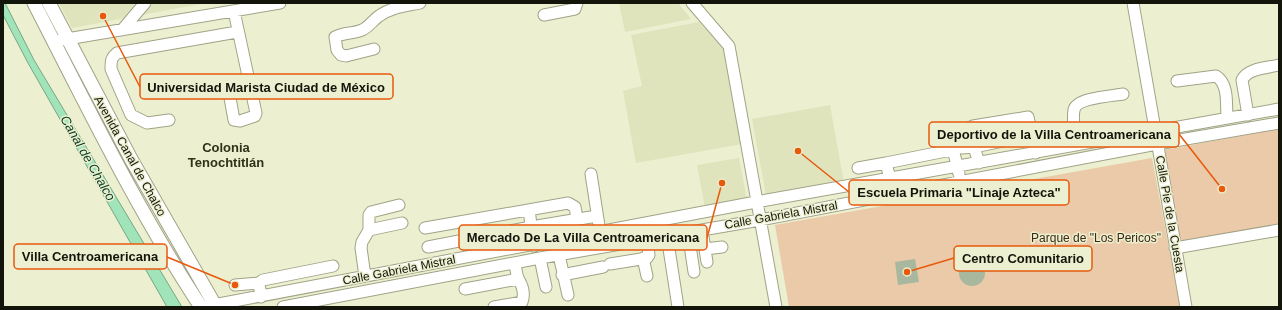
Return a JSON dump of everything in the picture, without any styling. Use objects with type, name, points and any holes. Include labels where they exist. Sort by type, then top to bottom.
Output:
[{"type":"main road","name":"Avenida Canal de Chalco","points":[[34,3],[149,222],[175,267],[201,307]]},
{"type":"main road","name":"Avenida Canal de Chalco","points":[[49,3],[130,159],[212,306]]},
{"type":"street","points":[[122,30],[145,3]]},
{"type":"street","points":[[54,41],[234,12],[280,3]]},
{"type":"street","points":[[374,49],[346,56],[341,55],[337,50],[335,37],[365,28],[380,15],[395,8],[420,3]]},
{"type":"street","points":[[544,15],[575,9],[577,3]]},
{"type":"street","points":[[692,3],[728,46],[776,307]]},
{"type":"street","name":"Calle Pie de la Cuesta","points":[[1133,3],[1186,307]]},
{"type":"street","points":[[230,98],[234,120],[240,121],[255,116],[256,113],[237,32],[234,12]]},
{"type":"street","points":[[169,120],[147,123],[131,115],[111,69],[110,61],[112,57],[117,53],[237,32]]},
{"type":"street","points":[[1248,115],[1242,80],[1244,74],[1279,65]]},
{"type":"street","points":[[1177,81],[1216,76],[1222,80],[1225,88],[1227,118]]},
{"type":"street","points":[[1076,145],[1074,110],[1076,105],[1083,101],[1123,94]]},
{"type":"street","name":"Calle Gabriela Mistral","points":[[212,306],[459,258],[534,246],[756,202],[1279,109]]},
{"type":"street","points":[[1036,153],[1032,135],[1028,117],[973,126],[962,130],[957,141],[958,146],[962,148],[974,147],[1032,135],[1057,130]]},
{"type":"street","name":"Calle Gabriela Mistral","points":[[283,307],[540,258],[760,220],[1157,144],[1279,123]]},
{"type":"street","points":[[974,147],[978,163]]},
{"type":"street","points":[[858,168],[951,150],[954,153],[961,181]]},
{"type":"street","points":[[886,163],[890,179]]},
{"type":"street","points":[[591,174],[600,232]]},
{"type":"street","points":[[425,228],[568,203],[575,208],[577,218]]},
{"type":"street","points":[[365,276],[361,248],[362,242],[369,230],[369,215],[371,212],[399,205]]},
{"type":"street","points":[[529,210],[534,246]]},
{"type":"street","points":[[428,247],[531,226],[597,216]]},
{"type":"street","points":[[369,230],[402,223]]},
{"type":"street","points":[[456,223],[457,242],[462,273]]},
{"type":"street","points":[[702,230],[707,262]]},
{"type":"street","points":[[1175,248],[1279,230]]},
{"type":"street","points":[[688,232],[694,272]]},
{"type":"street","points":[[667,236],[678,307]]},
{"type":"street","points":[[562,275],[643,258],[649,255],[647,239]]},
{"type":"street","points":[[705,249],[722,247]]},
{"type":"street","points":[[559,255],[562,275],[568,296]]},
{"type":"street","points":[[540,258],[546,287]]},
{"type":"street","points":[[643,258],[647,276]]},
{"type":"street","points":[[494,306],[522,302],[523,285],[518,279],[515,263]]},
{"type":"street","points":[[234,285],[259,283],[263,280],[333,266]]},
{"type":"street","points":[[465,289],[518,279]]},
{"type":"street","points":[[259,283],[261,297]]},
{"type":"shaded area","points":[[59,3],[206,3],[72,28]]},
{"type":"shaded area","points":[[619,3],[678,3],[691,19],[625,32]]},
{"type":"shaded area","points":[[699,22],[724,49],[742,144],[636,163],[623,91],[642,86],[631,35]]},
{"type":"shaded area","points":[[830,105],[844,183],[766,195],[752,119]]},
{"type":"shaded area","points":[[739,158],[747,200],[705,208],[697,165]]},
{"type":"green space","points":[[1279,129],[1279,226],[1176,245],[1159,151]]},
{"type":"green space","name":"Parque de \"Los Pericos\"","points":[[1152,158],[1180,307],[789,307],[775,225]]},
{"type":"water","name":"Canal de Chalco","points":[[3,3],[5,3],[34,60],[182,307],[167,307],[28,63],[3,15]]},
{"type":"building","points":[[915,259],[919,282],[898,285],[895,262]]},
{"type":"building","points":[[972,260],[982,263],[985,273],[982,283],[972,286],[962,283],[959,273],[962,263]]},
{"type":"place","name":"Universidad Marista Ciudad de México","points":[[103,16]]},
{"type":"place","name":"Escuela Primaria \"Linaje Azteca\"","points":[[798,151]]},
{"type":"place","name":"Mercado De La Villa Centroamericana","points":[[722,183]]},
{"type":"place","name":"Deportivo de la Villa Centroamericana","points":[[1222,189]]},
{"type":"place","name":"Centro Comunitario","points":[[907,272]]},
{"type":"place","name":"Villa Centroamericana","points":[[235,285]]},
{"type":"district","name":"Colonia Tenochtitlán","points":[[226,154]]}]
